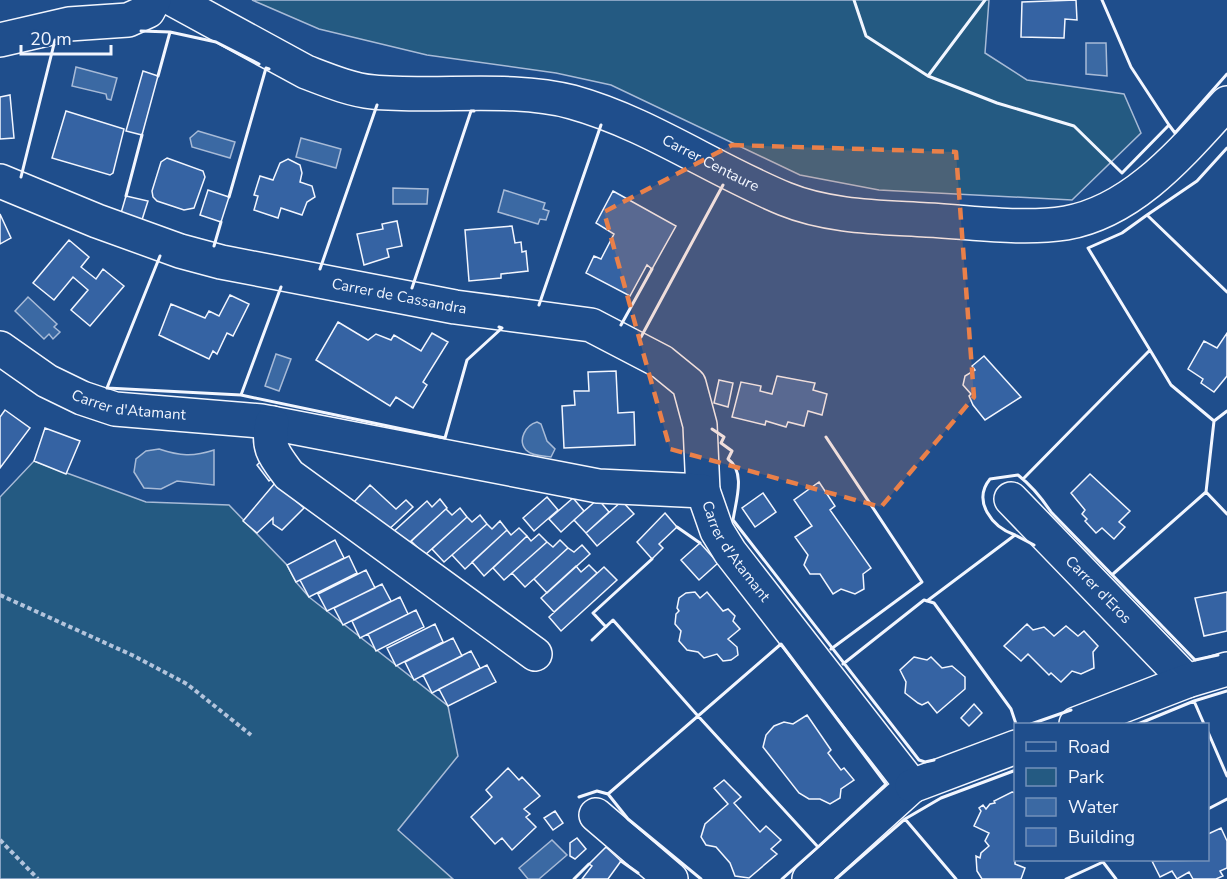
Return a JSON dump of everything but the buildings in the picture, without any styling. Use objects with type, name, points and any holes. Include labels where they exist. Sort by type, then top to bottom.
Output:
[{"type":"street","points":[[0,39],[69,24],[128,20],[148,11],[154,0]]},
{"type":"street","name":"Carrer Centaure","points":[[174,0],[306,72],[324,79],[370,92],[510,95],[568,101],[642,127],[786,200],[811,208],[877,217],[1022,225],[1067,223],[1099,212],[1130,196],[1181,153],[1227,103]]},
{"type":"street","name":"Carrer de Cassandra","points":[[0,181],[97,221],[180,251],[221,262],[455,307],[591,325],[662,362],[689,384],[700,425],[703,491]]},
{"type":"street","name":"Carrer d'Atamant","points":[[0,348],[47,381],[82,398],[115,409],[224,416],[272,423],[589,485],[626,489],[703,491],[717,531],[730,552],[912,786]]},
{"type":"street","points":[[272,423],[269,438],[273,453],[289,475],[535,654]]},
{"type":"street","name":"Carrer d'Eros","points":[[1011,499],[1187,681]]},
{"type":"street","points":[[1080,723],[1187,681],[1227,669]]},
{"type":"street","points":[[809,879],[912,786],[1014,748]]},
{"type":"street","points":[[596,816],[671,879]]},
{"type":"path","points":[[0,595],[134,656],[187,684],[251,735]]},
{"type":"path","points":[[0,840],[38,879]]},
{"type":"highlighted area","points":[[732,145],[956,152],[974,397],[881,507],[670,449],[604,212]]},
{"type":"green space","points":[[252,0],[989,0],[985,53],[1027,80],[1124,94],[1141,133],[1072,200],[879,190],[800,175],[611,85],[556,73],[427,55],[319,29]]},
{"type":"green space","points":[[34,461],[146,502],[229,505],[287,565],[296,582],[309,597],[448,706],[458,756],[398,830],[453,879],[0,879],[0,497]]},
{"type":"water","points":[[1086,43],[1106,43],[1107,76],[1086,74]]},
{"type":"water","points":[[76,67],[117,78],[111,100],[107,99],[106,94],[72,86]]},
{"type":"water","points":[[198,131],[235,142],[230,158],[192,147],[190,138]]},
{"type":"water","points":[[301,138],[341,149],[336,168],[296,157]]},
{"type":"water","points":[[393,188],[428,189],[427,204],[393,204]]},
{"type":"water","points":[[504,190],[545,203],[543,209],[549,211],[546,220],[540,219],[538,224],[498,212]]},
{"type":"water","points":[[28,297],[57,324],[54,327],[60,332],[53,339],[49,334],[44,339],[15,311]]},
{"type":"water","points":[[276,354],[291,359],[279,391],[265,386]]},
{"type":"water","points":[[537,422],[541,424],[547,441],[555,449],[551,457],[531,453],[523,446],[524,433],[529,426]]},
{"type":"water","points":[[159,449],[186,455],[214,450],[214,485],[177,481],[161,489],[144,488],[134,472],[136,459],[146,451]]},
{"type":"water","points":[[552,840],[567,855],[539,879],[528,879],[519,868]]},
{"type":"wall","points":[[854,0],[866,36],[928,76],[985,0]]},
{"type":"wall","points":[[928,76],[997,103],[1074,126],[1122,173],[1169,125],[1131,67],[1102,0]]},
{"type":"wall","points":[[141,31],[170,32]]},
{"type":"wall","points":[[158,76],[170,32],[216,42],[259,64]]},
{"type":"wall","points":[[21,177],[55,40]]},
{"type":"wall","points":[[229,197],[266,68],[269,69]]},
{"type":"wall","points":[[1169,125],[1175,133],[1227,74]]},
{"type":"wall","points":[[320,269],[377,105]]},
{"type":"wall","points":[[412,288],[471,111],[474,111]]},
{"type":"wall","points":[[539,305],[601,125]]},
{"type":"wall","points":[[126,196],[142,135]]},
{"type":"wall","points":[[1227,148],[1197,181],[1147,215],[1227,292]]},
{"type":"wall","points":[[641,337],[723,185]]},
{"type":"wall","points":[[1147,215],[1122,233],[1088,248],[1150,350]]},
{"type":"wall","points":[[214,246],[221,222]]},
{"type":"wall","points":[[160,256],[107,388],[241,395],[445,438],[467,360],[502,328],[499,327]]},
{"type":"wall","points":[[621,325],[652,269]]},
{"type":"wall","points":[[241,395],[281,287]]},
{"type":"wall","points":[[1023,479],[1150,350],[1171,385],[1214,421],[1206,492]]},
{"type":"wall","points":[[1214,421],[1227,411]]},
{"type":"wall","points":[[712,429],[724,437],[721,443],[732,451],[728,459],[737,471],[738,487],[733,520],[919,760],[925,762],[934,760]]},
{"type":"wall","points":[[826,437],[922,582],[831,649]]},
{"type":"wall","points":[[1015,535],[999,526],[987,512],[983,496],[990,479],[1018,475],[1195,660],[1218,655]]},
{"type":"wall","points":[[1113,574],[1206,492],[1227,514]]},
{"type":"wall","points":[[677,527],[700,543]]},
{"type":"wall","points":[[927,601],[1015,535],[1034,545]]},
{"type":"wall","points":[[606,627],[593,613],[652,559]]},
{"type":"wall","points":[[843,664],[924,600],[934,603],[1011,709],[1016,723]]},
{"type":"wall","points":[[592,640],[613,620],[698,716],[781,644],[886,784],[818,847]]},
{"type":"wall","points":[[1194,701],[1227,691]]},
{"type":"wall","points":[[1140,723],[1194,701],[1204,723]]},
{"type":"wall","points":[[1034,723],[1071,710]]},
{"type":"wall","points":[[608,794],[698,716],[818,847],[782,879]]},
{"type":"wall","points":[[1209,734],[1227,776]]},
{"type":"wall","points":[[905,819],[941,798],[1014,771]]},
{"type":"wall","points":[[579,797],[597,791],[608,794],[628,819],[701,879]]},
{"type":"wall","points":[[1209,808],[1227,799]]},
{"type":"wall","points":[[836,879],[905,819],[956,879]]},
{"type":"wall","points":[[621,861],[638,873]]},
{"type":"wall","points":[[1066,879],[1103,862],[1116,879]]},
{"type":"wall","points":[[574,879],[589,864]]}]
